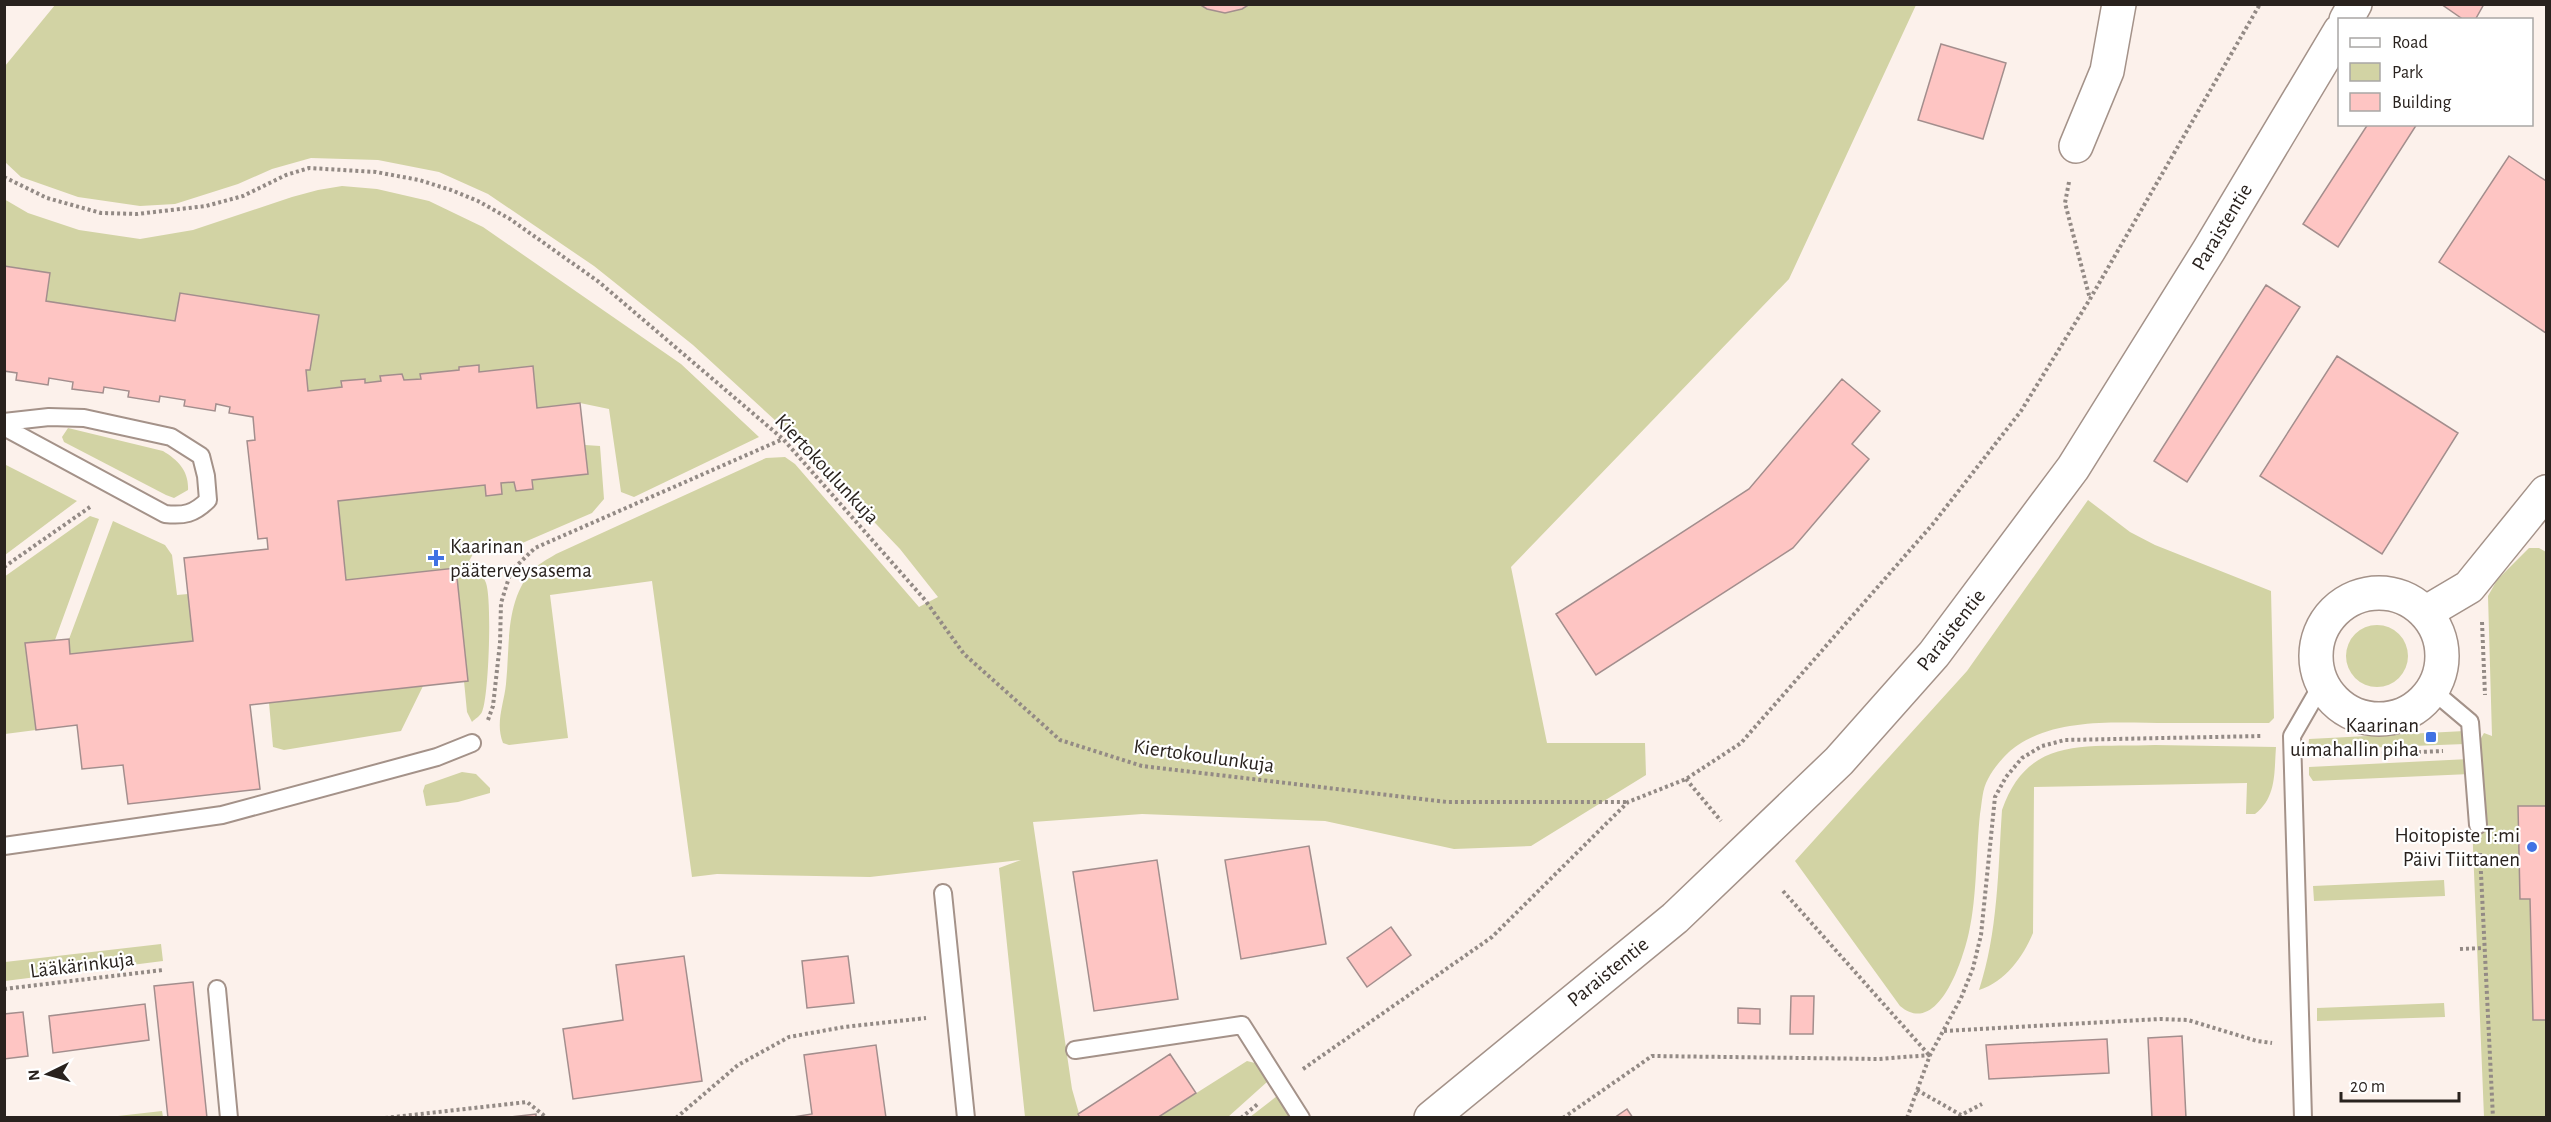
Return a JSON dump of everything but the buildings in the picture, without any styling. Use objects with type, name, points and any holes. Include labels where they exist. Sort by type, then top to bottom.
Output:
[{"type":"main road","points":[[2076,146],[2107,71],[2119,4]]},
{"type":"main road","points":[[2347,18],[2355,4]]},
{"type":"main road","name":"Paraistentie","points":[[1431,1118],[1675,918],[1839,761],[1934,654],[2073,468],[2209,250],[2338,34]]},
{"type":"main road","points":[[2425,613],[2469,587],[2547,492]]},
{"type":"main road","points":[[2370,594],[2390,594],[2409,601],[2425,613],[2436,630],[2442,650],[2440,671],[2432,690],[2419,705],[2403,715],[2385,719],[2366,718],[2348,711],[2333,700],[2322,684],[2317,666],[2316,646],[2323,627],[2334,612],[2351,600],[2370,594]]},
{"type":"lane","points":[[49,417],[84,418],[171,437],[201,456],[208,500],[198,511],[184,516],[165,514],[4,424],[49,417]]},
{"type":"lane","points":[[2303,1118],[2292,735],[2322,684]]},
{"type":"lane","points":[[2432,690],[2470,722],[2478,825]]},
{"type":"lane","points":[[4,846],[222,815],[437,757],[472,743]]},
{"type":"lane","points":[[943,893],[966,1118]]},
{"type":"lane","points":[[217,989],[230,1118]]},
{"type":"lane","points":[[1075,1050],[1242,1025],[1301,1118]]},
{"type":"path","points":[[1241,1118],[1281,1085],[1492,937],[1628,802],[1686,779],[1741,743],[1932,525],[2021,411],[2090,299],[2260,4]]},
{"type":"path","points":[[2076,146],[2066,203],[2090,299]]},
{"type":"path","name":"Kiertokoulunkuja","points":[[4,177],[47,198],[101,213],[137,214],[206,206],[243,196],[286,175],[309,168],[376,172],[419,180],[451,190],[478,201],[510,219],[599,282],[783,440],[925,600],[964,654],[1060,740],[1142,766],[1447,802],[1628,802]]},
{"type":"path","points":[[472,743],[484,729],[493,706],[500,643],[501,603],[511,571],[535,548],[783,440]]},
{"type":"path","points":[[4,567],[117,489]]},
{"type":"path","points":[[1907,1118],[1930,1055],[1961,998],[1973,968],[1981,936],[1995,797],[2006,777],[2022,759],[2042,746],[2065,740],[2292,735]]},
{"type":"path","points":[[1686,779],[1721,821]]},
{"type":"path","points":[[2478,825],[2493,1118]]},
{"type":"path","points":[[1783,891],[1930,1055]]},
{"type":"path","points":[[2460,949],[2484,948]]},
{"type":"path","name":"Lääkärinkuja","points":[[4,989],[163,970]]},
{"type":"path","points":[[676,1118],[738,1065],[789,1036],[844,1027],[955,1015]]},
{"type":"path","points":[[1943,1031],[2160,1019],[2188,1020],[2257,1041],[2301,1045]]},
{"type":"path","points":[[1563,1118],[1652,1056],[1879,1059],[1930,1055]]},
{"type":"path","points":[[1917,1090],[1961,1115],[1982,1104]]},
{"type":"path","points":[[385,1118],[527,1102],[547,1118]]},
{"type":"green space","points":[[55,5],[1916,5],[1789,279],[1511,567],[1547,743],[1645,743],[1646,775],[1531,846],[1454,849],[1325,821],[1142,814],[1033,822],[1072,1089],[1080,1117],[1025,1117],[999,868],[1021,860],[870,877],[717,874],[692,877],[652,581],[550,595],[568,738],[509,745],[503,743],[501,736],[500,721],[506,684],[510,626],[516,598],[533,570],[556,554],[766,458],[785,457],[795,464],[919,607],[938,597],[900,549],[789,433],[693,345],[594,266],[488,194],[439,172],[378,160],[311,158],[272,169],[238,184],[175,204],[140,206],[78,197],[21,177],[5,162],[5,66]]},
{"type":"green space","points":[[342,186],[377,189],[429,201],[483,227],[681,364],[759,437],[634,497],[621,492],[609,409],[580,403],[537,408],[533,366],[479,372],[478,365],[459,367],[459,370],[420,375],[421,379],[404,380],[402,374],[381,376],[381,381],[365,383],[364,379],[342,381],[342,387],[308,391],[306,370],[310,369],[175,321],[46,301],[50,273],[5,266],[4,199],[28,213],[79,230],[140,239],[193,230],[292,197]]},
{"type":"green space","points":[[68,428],[163,451],[182,467],[187,477],[188,490],[174,498],[166,495],[64,442],[62,437]]},
{"type":"green space","points":[[585,445],[600,446],[604,499],[592,513],[520,544],[493,548],[477,547],[469,561],[485,580],[489,608],[488,669],[484,703],[481,713],[472,722],[467,712],[464,681],[468,680],[456,568],[346,580],[338,501],[485,485],[486,495],[502,494],[501,483],[514,482],[516,491],[533,489],[532,480],[588,474]]},
{"type":"green space","points":[[4,464],[77,501],[5,555],[4,555]]},
{"type":"green space","points":[[2088,500],[2130,532],[2155,545],[2271,591],[2274,718],[2269,723],[2111,723],[2071,726],[2035,736],[2014,748],[1994,770],[1983,792],[1974,904],[1969,932],[1955,976],[1937,1004],[1926,1012],[1914,1013],[1900,1006],[1795,861],[1967,671]]},
{"type":"green space","points":[[90,516],[99,519],[55,640],[25,643],[36,730],[5,734],[4,577]]},
{"type":"green space","points":[[113,521],[165,545],[172,555],[177,595],[188,594],[193,641],[70,654],[69,639]]},
{"type":"green space","points":[[2529,548],[2539,548],[2546,552],[2546,1117],[2484,1117],[2470,774],[2313,781],[2309,775],[2309,767],[2469,759],[2484,733],[2492,736],[2488,596],[2497,580]]},
{"type":"green space","points":[[2371,625],[2383,625],[2399,634],[2406,644],[2408,656],[2406,668],[2399,678],[2383,687],[2371,687],[2360,682],[2351,673],[2346,662],[2346,650],[2351,639],[2360,630]]},
{"type":"green space","points":[[423,686],[401,731],[284,750],[273,747],[269,703]]},
{"type":"green space","points":[[2465,731],[2465,744],[2308,750],[2309,739]]},
{"type":"green space","points":[[2155,745],[2276,747],[2271,792],[2255,814],[2246,814],[2247,783],[2034,787],[2033,933],[2012,968],[1997,981],[1979,990],[1994,923],[2002,810],[2013,786],[2027,768],[2044,757],[2063,750],[2084,747]]},
{"type":"green space","points":[[462,772],[476,774],[490,788],[490,793],[458,802],[426,806],[423,791],[425,785]]},
{"type":"green space","points":[[2444,880],[2445,896],[2314,901],[2313,886]]},
{"type":"green space","points":[[161,944],[163,961],[5,981],[5,962]]},
{"type":"green space","points":[[2444,1003],[2445,1017],[2317,1021],[2317,1008]]},
{"type":"green space","points":[[1247,1061],[1255,1063],[1267,1082],[1228,1117],[1157,1118]]},
{"type":"green space","points":[[1277,1096],[1290,1117],[1250,1117]]},
{"type":"green space","points":[[162,1111],[163,1117],[109,1117]]},
{"type":"place","name":"Kaarinan pääterveysasema","points":[[436,558]]},
{"type":"place","name":"Kaarinan uimahallin piha","points":[[2431,737]]},
{"type":"place","name":"Hoitopiste T:mi Päivi Tiittanen","points":[[2532,847]]}]
